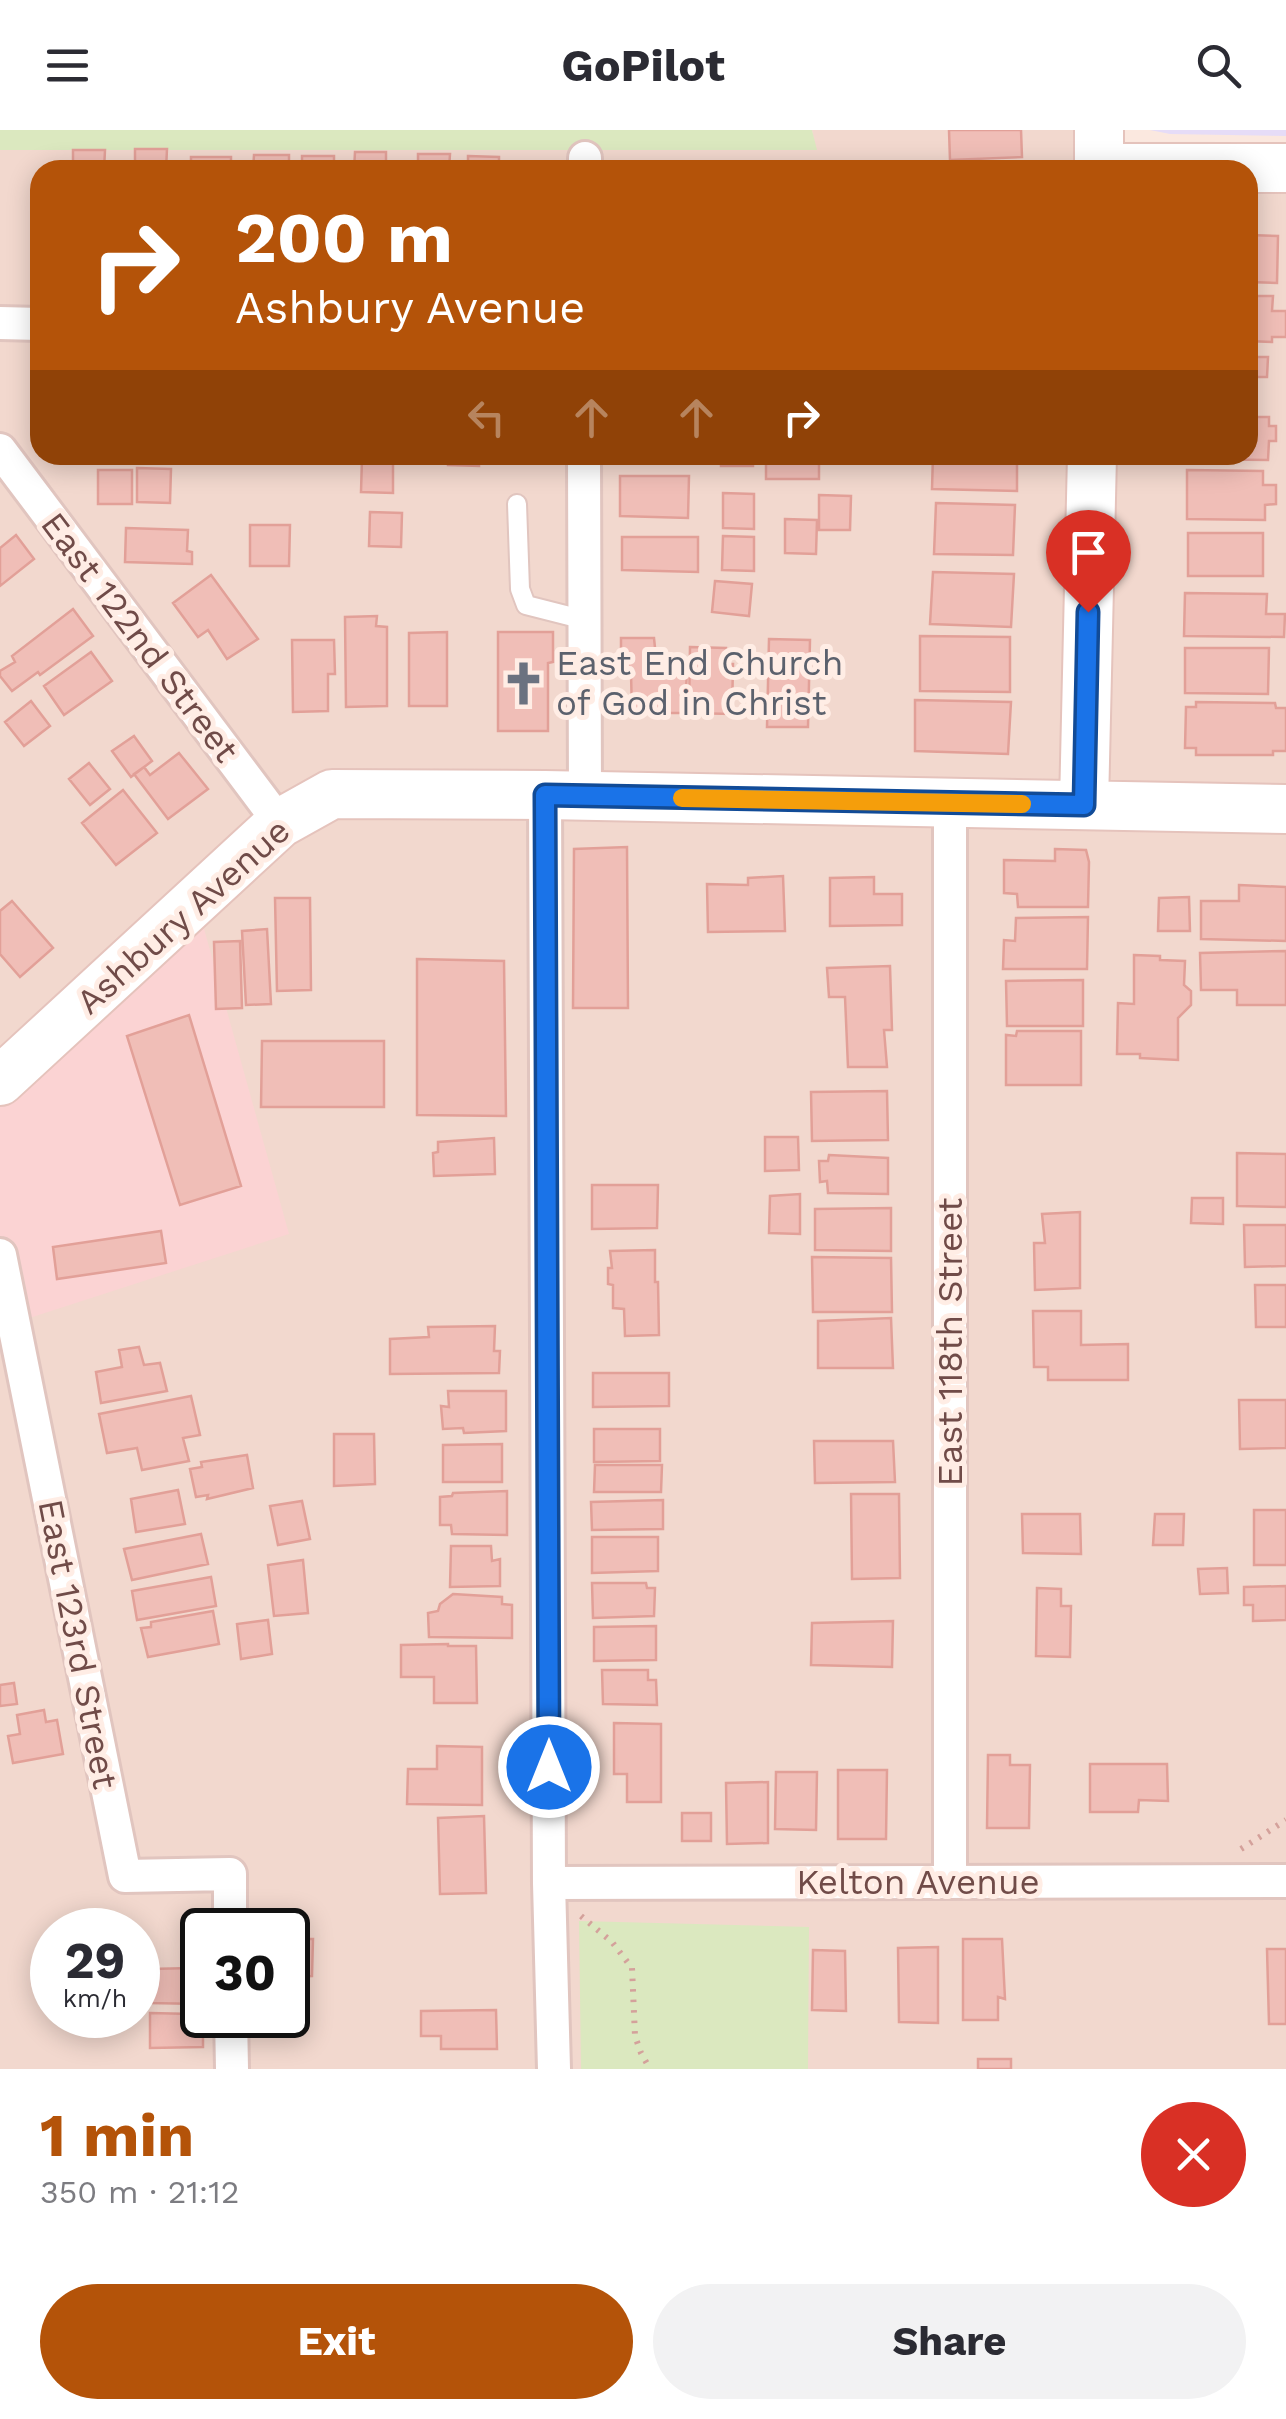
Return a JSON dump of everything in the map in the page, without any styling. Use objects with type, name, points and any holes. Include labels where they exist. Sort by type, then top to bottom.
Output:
[{"type":"street","points":[[1099,156],[1161,160]]},
{"type":"street","points":[[1258,166],[1286,168]]},
{"type":"street","points":[[0,324],[30,324]]},
{"type":"street","name":"East 122nd Street","points":[[0,450],[280,824]]},
{"type":"street","points":[[554,2069],[550,1883],[565,795],[585,620],[584,465]]},
{"type":"street","points":[[1084,805],[1092,465]]},
{"type":"street","name":"Ashbury Avenue","points":[[0,1081],[280,824],[332,794],[1286,808]]},
{"type":"street","name":"East 118th Street","points":[[950,803],[950,1882]]},
{"type":"street","name":"East 123rd Street","points":[[0,1255],[125,1876],[230,1874],[230,1908]]},
{"type":"street","name":"Kelton Avenue","points":[[550,1883],[1286,1881]]},
{"type":"street","points":[[232,2038],[232,2069]]},
{"type":"lane","points":[[517,504],[520,589],[526,604],[585,620]]},
{"type":"path","points":[[1236,1852],[1286,1820]]},
{"type":"path","points":[[576,1912],[612,1942],[632,1968],[635,2036],[650,2069]]},
{"type":"shaded area","points":[[812,130],[1099,130],[1099,160],[30,160],[30,465],[1258,465],[1258,168],[1286,168],[1286,2069],[0,2069],[0,150],[816,150]]},
{"type":"shaded area","points":[[1150,130],[1286,130],[1286,136],[1170,134]]},
{"type":"shaded area","points":[[196,900],[289,1234],[14,1323],[0,1255],[0,1081]]},
{"type":"green space","points":[[0,130],[812,130],[817,150],[0,150]]},
{"type":"green space","points":[[579,1921],[809,1927],[808,2069],[581,2069]]},
{"type":"building","points":[[949,130],[1021,130],[1022,157],[950,160]]},
{"type":"building","points":[[135,149],[167,149],[166,160],[135,160]]},
{"type":"building","points":[[73,150],[105,150],[104,160],[73,160]]},
{"type":"building","points":[[355,152],[386,152],[386,160],[355,160]]},
{"type":"building","points":[[418,154],[450,154],[450,160],[418,160]]},
{"type":"building","points":[[254,155],[289,155],[289,160],[254,160]]},
{"type":"building","points":[[302,156],[334,156],[334,160],[302,160]]},
{"type":"building","points":[[468,156],[499,157],[499,160],[468,160]]},
{"type":"building","points":[[191,157],[231,157],[231,160]]},
{"type":"building","points":[[1258,235],[1278,236],[1277,283],[1258,282]]},
{"type":"building","points":[[1258,296],[1273,296],[1272,311],[1286,311],[1286,337],[1272,337],[1272,342],[1258,341]]},
{"type":"building","points":[[1258,357],[1268,357],[1267,377],[1258,377]]},
{"type":"building","points":[[1258,417],[1269,417],[1269,426],[1276,426],[1276,441],[1269,441],[1268,460],[1258,460]]},
{"type":"building","points":[[362,465],[393,465],[393,493],[361,492]]},
{"type":"building","points":[[766,465],[819,465],[819,479],[766,479]]},
{"type":"building","points":[[933,465],[1017,465],[1017,491],[932,489]]},
{"type":"building","points":[[137,468],[171,469],[170,503],[137,502]]},
{"type":"building","points":[[98,470],[132,470],[132,504],[98,504]]},
{"type":"building","points":[[1187,470],[1263,471],[1263,485],[1276,485],[1276,504],[1265,505],[1265,520],[1187,519]]},
{"type":"building","points":[[620,476],[689,476],[688,518],[620,516]]},
{"type":"building","points":[[723,493],[754,494],[754,529],[723,528]]},
{"type":"building","points":[[819,495],[851,496],[850,530],[819,530]]},
{"type":"building","points":[[936,503],[1015,505],[1013,555],[934,554]]},
{"type":"building","points":[[370,512],[402,513],[401,547],[369,546]]},
{"type":"building","points":[[785,519],[817,520],[816,554],[785,553]]},
{"type":"building","points":[[250,525],[290,525],[289,566],[250,566]]},
{"type":"building","points":[[126,528],[188,530],[187,551],[192,552],[192,564],[125,562]]},
{"type":"building","points":[[1188,533],[1263,533],[1263,576],[1188,576]]},
{"type":"building","points":[[16,535],[34,559],[0,586],[0,548]]},
{"type":"building","points":[[723,536],[754,537],[754,571],[722,570]]},
{"type":"building","points":[[622,537],[698,537],[698,572],[622,570]]},
{"type":"building","points":[[933,572],[1014,574],[1011,627],[930,624]]},
{"type":"building","points":[[211,575],[258,639],[227,659],[208,630],[198,637],[173,603]]},
{"type":"building","points":[[715,581],[752,584],[749,616],[712,612]]},
{"type":"building","points":[[1185,593],[1267,594],[1266,614],[1285,614],[1284,637],[1184,636]]},
{"type":"building","points":[[73,609],[93,636],[12,691],[0,671],[15,662],[12,656]]},
{"type":"building","points":[[377,616],[376,626],[387,627],[387,706],[346,707],[345,617]]},
{"type":"building","points":[[447,632],[447,706],[409,706],[409,633]]},
{"type":"building","name":"East End Church of God in Christ","points":[[498,632],[553,632],[553,662],[548,663],[548,731],[498,731]]},
{"type":"building","points":[[920,636],[1010,637],[1010,692],[920,691]]},
{"type":"building","points":[[621,638],[654,638],[657,667],[687,669],[685,713],[632,713],[631,673],[621,671]]},
{"type":"building","points":[[769,639],[810,640],[808,727],[767,727]]},
{"type":"building","points":[[292,640],[334,640],[335,674],[328,674],[328,711],[293,712]]},
{"type":"building","points":[[690,647],[726,648],[726,664],[733,664],[732,714],[689,713]]},
{"type":"building","points":[[1185,648],[1269,648],[1268,694],[1185,693]]},
{"type":"building","points":[[91,652],[112,681],[64,715],[44,686]]},
{"type":"building","points":[[915,700],[1011,702],[1008,754],[915,751]]},
{"type":"building","points":[[31,701],[50,726],[24,746],[5,722]]},
{"type":"building","points":[[1196,702],[1275,703],[1276,708],[1286,708],[1286,751],[1273,751],[1273,755],[1196,755],[1196,748],[1185,748],[1186,707],[1196,707]]},
{"type":"building","points":[[134,736],[152,761],[131,777],[112,751]]},
{"type":"building","points":[[179,753],[208,789],[168,819],[134,774],[144,767],[150,775]]},
{"type":"building","points":[[89,763],[110,789],[90,805],[69,779]]},
{"type":"building","points":[[123,790],[157,833],[116,865],[82,823]]},
{"type":"building","points":[[627,847],[628,1008],[573,1008],[574,849]]},
{"type":"building","points":[[1055,849],[1086,850],[1088,907],[1018,907],[1017,894],[1004,893],[1004,860],[1055,861]]},
{"type":"building","points":[[783,876],[785,931],[708,932],[707,884],[748,885],[748,878]]},
{"type":"building","points":[[874,877],[874,894],[902,894],[902,925],[830,926],[830,878]]},
{"type":"building","points":[[1239,885],[1286,887],[1286,941],[1201,939],[1201,901],[1239,901]]},
{"type":"building","points":[[1189,897],[1190,931],[1158,931],[1159,898]]},
{"type":"building","points":[[275,898],[310,898],[311,990],[277,991]]},
{"type":"building","points":[[12,901],[53,948],[20,977],[0,954],[0,911]]},
{"type":"building","points":[[1088,917],[1087,969],[1003,969],[1004,940],[1015,941],[1016,918]]},
{"type":"building","points":[[267,929],[271,1004],[246,1005],[242,931]]},
{"type":"building","points":[[240,941],[242,1008],[216,1009],[214,942]]},
{"type":"building","points":[[1286,951],[1286,1005],[1237,1005],[1237,990],[1201,990],[1200,953]]},
{"type":"building","points":[[1134,955],[1185,961],[1184,985],[1191,991],[1191,1005],[1178,1018],[1178,1060],[1117,1054],[1118,1003],[1134,1004]]},
{"type":"building","points":[[417,959],[504,961],[506,1116],[417,1115]]},
{"type":"building","points":[[890,966],[892,1030],[884,1030],[887,1067],[848,1067],[845,997],[829,997],[827,968]]},
{"type":"building","points":[[1083,980],[1083,1026],[1007,1026],[1006,981]]},
{"type":"building","points":[[189,1015],[241,1186],[180,1205],[127,1036]]},
{"type":"building","points":[[1017,1031],[1081,1031],[1081,1085],[1006,1085],[1006,1035],[1016,1036]]},
{"type":"building","points":[[262,1041],[384,1041],[384,1107],[261,1107]]},
{"type":"building","points":[[887,1091],[888,1140],[812,1141],[811,1092]]},
{"type":"building","points":[[765,1137],[798,1137],[799,1170],[765,1171]]},
{"type":"building","points":[[494,1138],[495,1174],[434,1176],[433,1153],[438,1152],[438,1142]]},
{"type":"building","points":[[1237,1153],[1286,1154],[1286,1207],[1237,1206]]},
{"type":"building","points":[[829,1155],[888,1158],[888,1194],[828,1193],[827,1181],[820,1182],[819,1161],[828,1161]]},
{"type":"building","points":[[592,1185],[658,1185],[657,1228],[592,1229]]},
{"type":"building","points":[[800,1194],[800,1234],[769,1233],[770,1196]]},
{"type":"building","points":[[1192,1198],[1223,1198],[1223,1224],[1191,1223]]},
{"type":"building","points":[[891,1208],[891,1251],[815,1250],[815,1209]]},
{"type":"building","points":[[1080,1212],[1080,1288],[1035,1290],[1034,1243],[1045,1243],[1042,1214]]},
{"type":"building","points":[[1244,1225],[1286,1225],[1286,1266],[1245,1267]]},
{"type":"building","points":[[161,1231],[166,1263],[57,1279],[53,1247]]},
{"type":"building","points":[[655,1250],[659,1335],[625,1336],[624,1309],[613,1308],[613,1285],[608,1284],[608,1268],[612,1268],[610,1251]]},
{"type":"building","points":[[812,1257],[891,1258],[892,1312],[813,1312]]},
{"type":"building","points":[[1255,1285],[1286,1285],[1286,1327],[1256,1327]]},
{"type":"building","points":[[1033,1311],[1081,1311],[1081,1345],[1128,1344],[1128,1380],[1048,1380],[1048,1367],[1034,1367]]},
{"type":"building","points":[[891,1318],[893,1368],[818,1368],[818,1321]]},
{"type":"building","points":[[495,1326],[494,1351],[500,1351],[499,1373],[390,1374],[390,1339],[429,1337],[428,1327]]},
{"type":"building","points":[[139,1347],[144,1365],[160,1363],[167,1391],[101,1403],[96,1372],[122,1367],[119,1350]]},
{"type":"building","points":[[593,1373],[669,1373],[669,1406],[593,1407]]},
{"type":"building","points":[[448,1391],[506,1391],[506,1431],[464,1433],[463,1428],[443,1429],[441,1406],[449,1407]]},
{"type":"building","points":[[191,1396],[200,1435],[183,1438],[189,1461],[142,1470],[137,1448],[107,1453],[99,1414]]},
{"type":"building","points":[[1239,1400],[1286,1400],[1286,1448],[1240,1449]]},
{"type":"building","points":[[594,1429],[660,1429],[660,1461],[594,1462]]},
{"type":"building","points":[[334,1434],[374,1434],[375,1484],[334,1486]]},
{"type":"building","points":[[814,1441],[893,1441],[895,1482],[815,1483]]},
{"type":"building","points":[[502,1444],[502,1482],[443,1482],[443,1445]]},
{"type":"building","points":[[247,1455],[253,1488],[207,1499],[208,1495],[196,1497],[190,1469],[202,1467],[201,1462]]},
{"type":"building","points":[[595,1465],[662,1465],[661,1492],[594,1492]]},
{"type":"building","points":[[178,1490],[185,1524],[136,1532],[131,1499]]},
{"type":"building","points":[[507,1491],[507,1535],[452,1534],[451,1525],[440,1525],[440,1497]]},
{"type":"building","points":[[851,1494],[899,1494],[900,1578],[852,1579]]},
{"type":"building","points":[[663,1500],[663,1529],[592,1530],[591,1502]]},
{"type":"building","points":[[302,1501],[310,1539],[278,1545],[270,1506]]},
{"type":"building","points":[[1254,1510],[1286,1510],[1286,1565],[1254,1565]]},
{"type":"building","points":[[1022,1514],[1080,1514],[1081,1554],[1023,1553]]},
{"type":"building","points":[[1155,1514],[1184,1514],[1183,1545],[1153,1545]]},
{"type":"building","points":[[201,1534],[208,1564],[132,1580],[124,1549]]},
{"type":"building","points":[[592,1537],[658,1537],[658,1571],[592,1573]]},
{"type":"building","points":[[451,1546],[491,1546],[492,1561],[500,1559],[500,1586],[450,1587]]},
{"type":"building","points":[[303,1560],[308,1613],[274,1616],[268,1565]]},
{"type":"building","points":[[1227,1568],[1228,1593],[1200,1594],[1198,1569]]},
{"type":"building","points":[[211,1577],[216,1606],[137,1620],[132,1591]]},
{"type":"building","points":[[592,1583],[646,1583],[647,1588],[655,1588],[654,1616],[593,1618]]},
{"type":"building","points":[[1286,1586],[1286,1620],[1253,1621],[1253,1605],[1244,1605],[1244,1587]]},
{"type":"building","points":[[1037,1588],[1061,1589],[1061,1606],[1071,1606],[1070,1657],[1036,1656]]},
{"type":"building","points":[[453,1594],[502,1597],[502,1604],[512,1605],[512,1638],[429,1637],[428,1613],[438,1611],[440,1604]]},
{"type":"building","points":[[213,1611],[219,1644],[148,1657],[141,1628],[151,1627],[151,1622]]},
{"type":"building","points":[[268,1620],[272,1654],[241,1659],[237,1624]]},
{"type":"building","points":[[893,1621],[892,1667],[811,1665],[812,1623]]},
{"type":"building","points":[[656,1626],[656,1660],[594,1661],[594,1627]]},
{"type":"building","points":[[401,1645],[476,1646],[477,1703],[434,1703],[434,1677],[401,1677]]},
{"type":"building","points":[[602,1670],[648,1670],[648,1680],[656,1680],[657,1705],[603,1704]]},
{"type":"building","points":[[14,1683],[17,1704],[0,1706],[0,1685]]},
{"type":"building","points":[[44,1710],[46,1722],[57,1720],[63,1754],[13,1763],[8,1736],[20,1734],[17,1715]]},
{"type":"building","points":[[614,1723],[661,1724],[661,1802],[627,1802],[627,1774],[614,1774]]},
{"type":"building","points":[[437,1746],[482,1747],[482,1805],[407,1804],[408,1769],[437,1769]]},
{"type":"building","points":[[988,1755],[1010,1755],[1010,1765],[1030,1765],[1029,1828],[987,1828]]},
{"type":"building","points":[[1090,1764],[1167,1764],[1168,1801],[1139,1800],[1138,1812],[1090,1812]]},
{"type":"building","points":[[838,1770],[887,1770],[886,1839],[838,1839]]},
{"type":"building","points":[[776,1772],[817,1772],[816,1830],[775,1829]]},
{"type":"building","points":[[768,1782],[768,1843],[727,1844],[726,1783]]},
{"type":"building","points":[[682,1813],[711,1813],[711,1841],[682,1841]]},
{"type":"building","points":[[484,1816],[486,1893],[440,1894],[438,1818]]},
{"type":"building","points":[[310,1939],[313,1939],[310,1976]]},
{"type":"building","points":[[963,1939],[1002,1939],[1005,1999],[998,1997],[998,2020],[963,2020]]},
{"type":"building","points":[[938,1947],[938,2023],[899,2022],[898,1948]]},
{"type":"building","points":[[1267,1949],[1286,1949],[1286,2024],[1269,2024]]},
{"type":"building","points":[[813,1950],[845,1951],[846,2011],[812,2010]]},
{"type":"building","points":[[180,1968],[180,2004],[160,2003],[160,1969]]},
{"type":"building","points":[[496,2010],[497,2049],[441,2049],[441,2036],[421,2036],[421,2011]]},
{"type":"building","points":[[160,2013],[180,2014],[180,2038],[203,2038],[203,2047],[150,2048],[150,2038],[160,2038]]},
{"type":"building","points":[[978,2059],[1011,2059],[1011,2069],[978,2069]]},
{"type":"slow traffic","points":[[682,798],[1022,804]]},
{"type":"place","name":"East End Church of God in Christ","points":[[523,683]]},
{"type":"route","points":[[549,1767],[545,795],[1084,805],[1088,612]]}]
